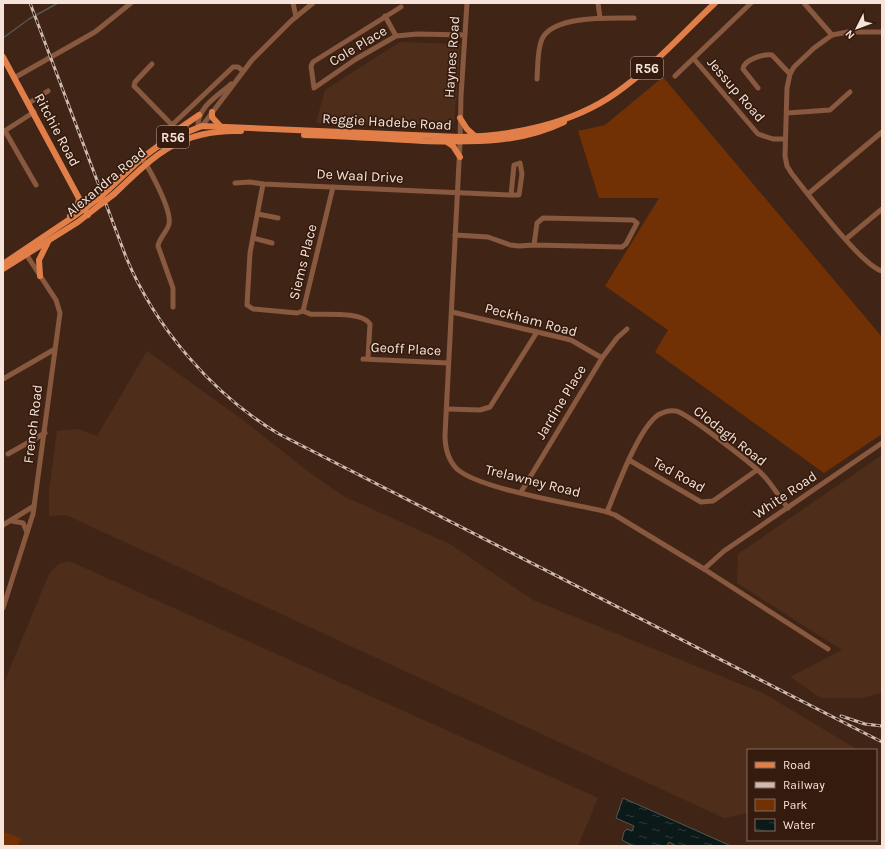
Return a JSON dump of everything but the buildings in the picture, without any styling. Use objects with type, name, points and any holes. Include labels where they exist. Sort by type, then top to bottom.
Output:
[{"type":"main road","name":"Reggie Hadebe Road","points":[[200,128],[492,141],[524,136],[544,131],[568,118],[588,110],[623,88],[715,3]]},
{"type":"main road","name":"Ritchie Road","points":[[3,57],[34,112],[86,212]]},
{"type":"main road","points":[[212,112],[212,117],[226,128]]},
{"type":"main road","points":[[165,141],[174,132],[199,115]]},
{"type":"main road","points":[[460,118],[467,129],[476,137]]},
{"type":"main road","name":"Reggie Hadebe Road","points":[[207,134],[226,128],[447,142],[523,130],[568,118]]},
{"type":"main road","points":[[195,136],[200,128],[216,132]]},
{"type":"main road","name":"Alexandra Road","points":[[3,264],[49,241],[100,201],[142,158],[165,141],[200,128]]},
{"type":"main road","name":"Alexandra Road","points":[[111,191],[165,149],[195,136],[207,134]]},
{"type":"main road","points":[[447,142],[453,146],[460,157]]},
{"type":"main road","points":[[67,221],[77,208],[79,199]]},
{"type":"main road","name":"Alexandra Road","points":[[3,269],[67,221],[86,212]]},
{"type":"main road","points":[[40,276],[39,260],[49,241]]},
{"type":"street","points":[[14,78],[95,32],[131,3]]},
{"type":"street","points":[[293,3],[296,17]]},
{"type":"street","points":[[200,128],[235,80],[271,39],[313,3]]},
{"type":"street","name":"Haynes Road","points":[[460,140],[467,3]]},
{"type":"street","points":[[598,3],[600,18]]},
{"type":"street","points":[[675,76],[751,3]]},
{"type":"street","points":[[804,3],[832,35]]},
{"type":"street","points":[[396,36],[385,16],[401,7]]},
{"type":"street","name":"Cole Place","points":[[385,16],[313,62],[311,66],[314,88],[356,59],[396,36],[412,34],[465,36]]},
{"type":"street","points":[[537,79],[540,42],[546,33],[568,23],[600,18],[634,18]]},
{"type":"street","points":[[882,32],[848,32],[832,35],[800,60],[790,74],[787,88],[785,139],[787,166],[808,194],[846,239],[870,265],[882,271]]},
{"type":"street","points":[[758,88],[743,69],[743,66],[748,61],[768,54],[772,55],[790,74]]},
{"type":"street","name":"Jessup Road","points":[[694,59],[758,134],[773,139],[785,139]]},
{"type":"street","points":[[152,64],[135,82],[134,86],[172,125],[232,67],[238,67],[243,71]]},
{"type":"street","points":[[200,128],[199,115],[205,107],[235,80]]},
{"type":"street","points":[[29,103],[48,91]]},
{"type":"street","points":[[787,113],[830,110],[850,92]]},
{"type":"street","points":[[34,112],[4,132],[36,185]]},
{"type":"street","points":[[808,194],[882,132]]},
{"type":"street","name":"Trelawney Road","points":[[460,140],[452,312],[448,363],[446,447],[448,454],[457,469],[483,482],[607,512],[624,520],[828,649]]},
{"type":"street","points":[[142,158],[162,198],[169,218],[168,226],[159,241],[158,246],[173,288],[173,307]]},
{"type":"street","points":[[520,164],[522,174],[520,193],[512,195],[514,165],[520,164]]},
{"type":"street","name":"De Waal Drive","points":[[235,183],[250,182],[263,184],[512,195]]},
{"type":"street","points":[[263,184],[253,238],[272,243]]},
{"type":"street","name":"Siems Place","points":[[253,238],[246,299],[249,307],[253,309],[277,311],[303,311],[333,187]]},
{"type":"street","points":[[846,239],[882,209]]},
{"type":"street","points":[[258,214],[278,218]]},
{"type":"street","points":[[455,236],[488,237],[510,245],[622,247],[626,244],[637,223],[633,220],[543,218],[537,223],[534,245]]},
{"type":"street","name":"French Road","points":[[3,608],[28,533],[34,506],[60,307],[25,252]]},
{"type":"street","name":"Geoff Place","points":[[303,311],[310,314],[356,316],[367,320],[370,324],[365,359],[448,363]]},
{"type":"street","name":"Peckham Road","points":[[452,312],[570,340],[602,358]]},
{"type":"street","name":"Jardine Place","points":[[521,492],[602,358],[616,338],[627,330]]},
{"type":"street","points":[[447,409],[480,410],[490,407],[537,332]]},
{"type":"street","points":[[3,379],[55,349]]},
{"type":"street","name":"Clodagh Road","points":[[607,512],[633,451],[654,419],[663,413],[676,411],[696,423],[757,470],[788,508]]},
{"type":"street","points":[[8,454],[44,433]]},
{"type":"street","name":"White Road","points":[[704,570],[724,551],[882,443]]},
{"type":"street","name":"Ted Road","points":[[629,460],[701,502],[713,501],[757,470]]},
{"type":"street","points":[[3,525],[34,506]]},
{"type":"street","points":[[10,521],[17,520],[24,523],[28,533]]},
{"type":"shaded area","points":[[400,42],[461,44],[454,122],[444,125],[316,123],[325,90]]},
{"type":"shaded area","points":[[147,351],[243,420],[310,473],[345,497],[450,544],[533,600],[765,694],[856,749],[747,749],[747,813],[724,818],[66,515],[49,516],[49,491],[57,431],[78,429],[97,436]]},
{"type":"shaded area","points":[[882,455],[882,693],[861,698],[821,698],[790,677],[842,650],[737,583],[738,554]]},
{"type":"shaded area","points":[[69,561],[598,798],[578,846],[3,846],[3,685],[50,572],[59,564]]},
{"type":"green space","points":[[663,77],[882,337],[882,434],[824,473],[655,352],[668,330],[605,286],[659,198],[599,198],[578,131],[605,125]]},
{"type":"green space","points":[[3,832],[21,838],[18,846],[3,846]]},
{"type":"water","points":[[623,798],[731,846],[677,846],[669,842],[667,845],[668,846],[633,846],[622,840],[624,832],[627,829],[632,831],[634,826],[616,818]]},
{"type":"waterway","points":[[3,38],[29,19],[58,3]]},
{"type":"railway","points":[[30,3],[126,257],[138,283],[153,309],[189,357],[231,400],[279,434],[882,742]]},
{"type":"railway","points":[[841,716],[865,724],[882,726]]}]
